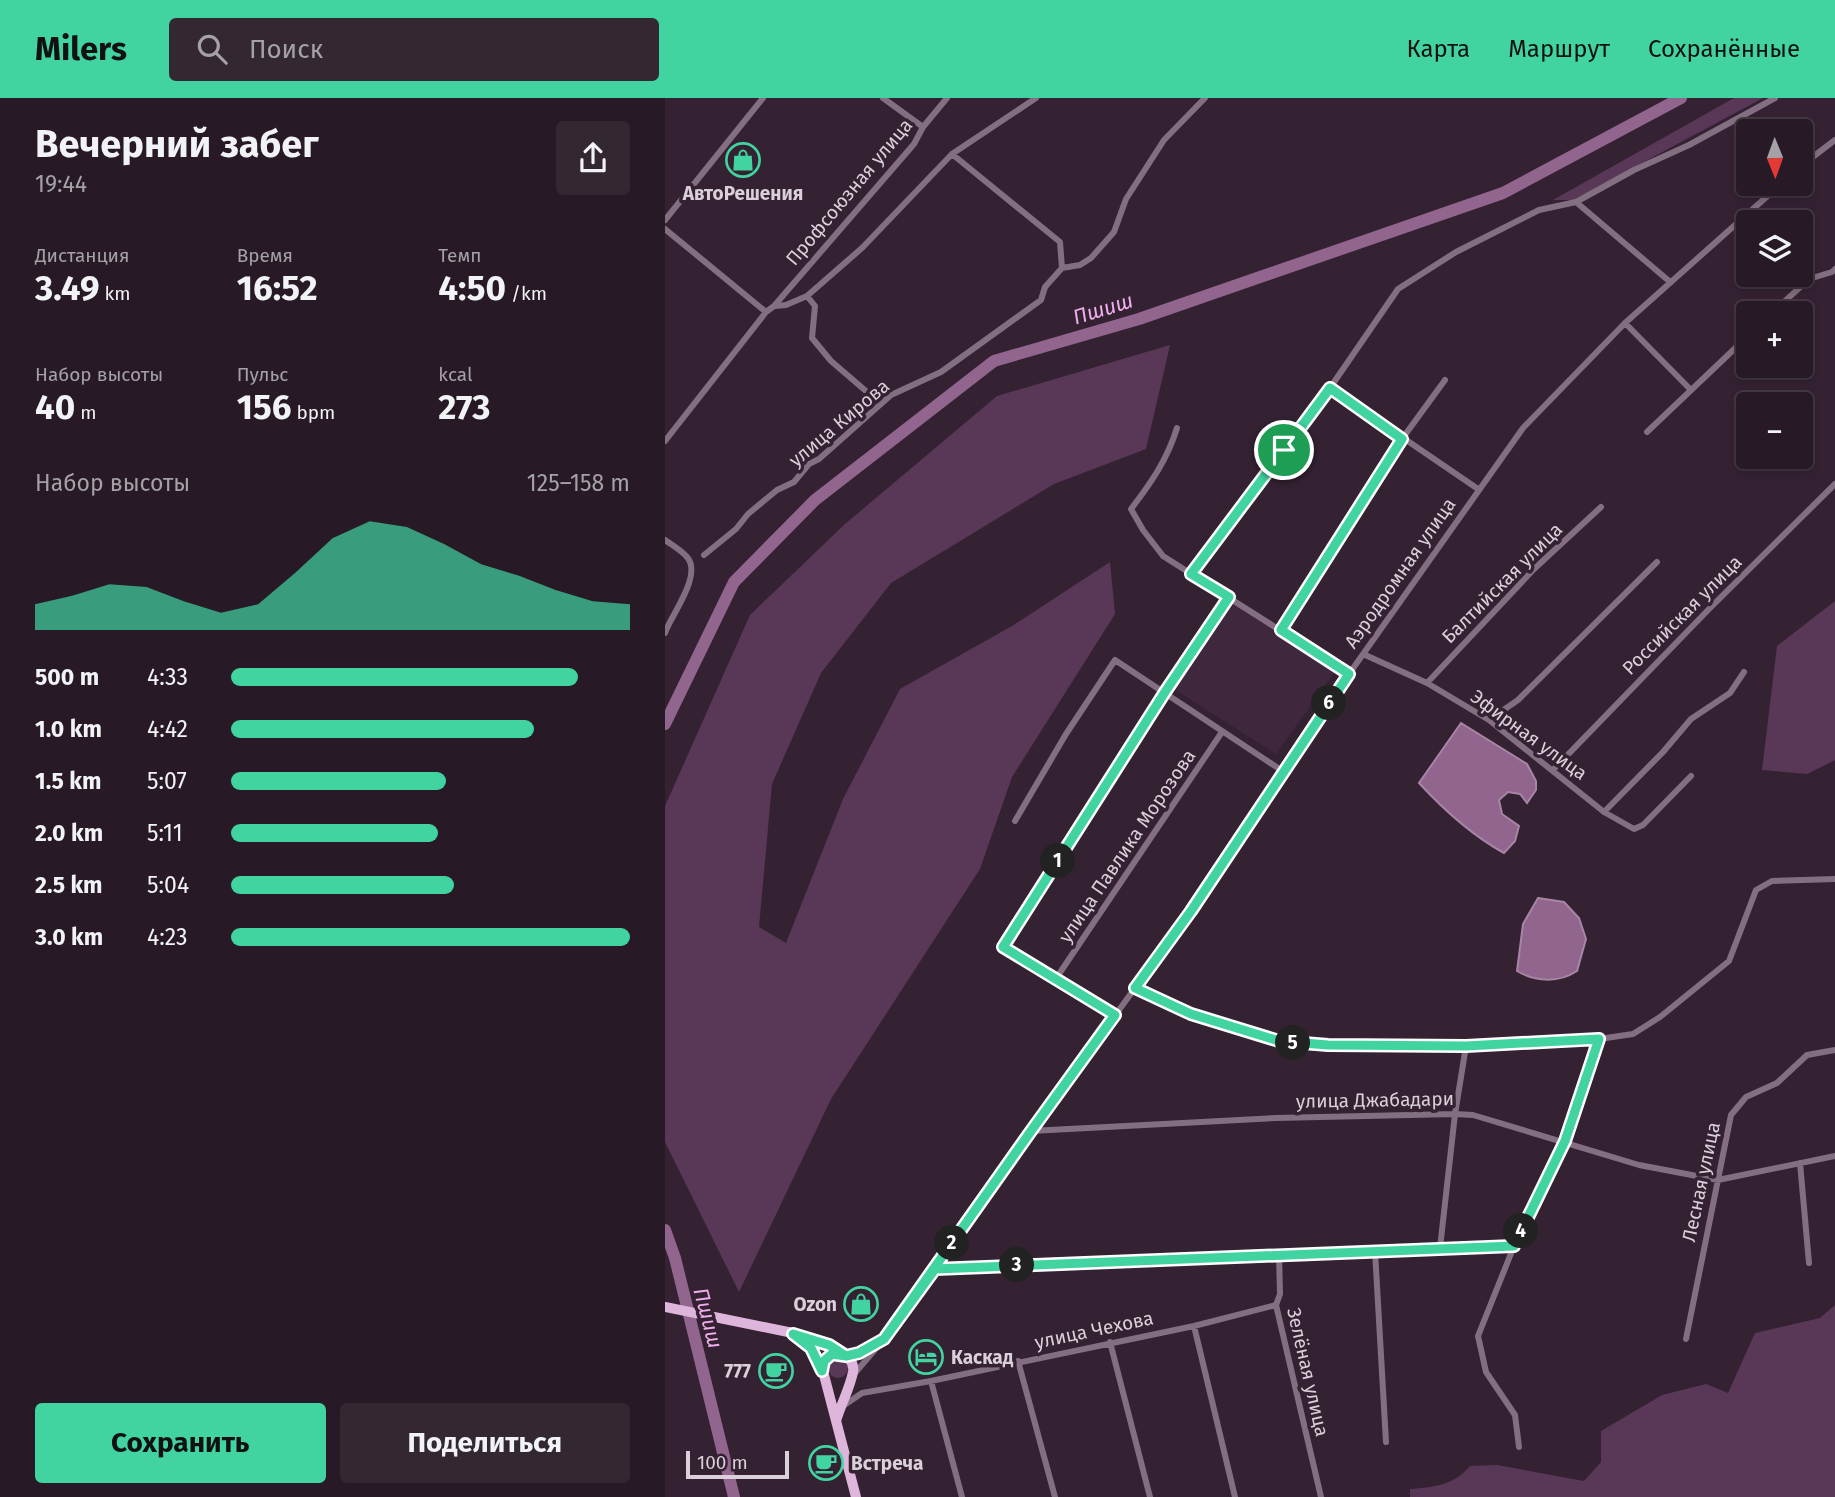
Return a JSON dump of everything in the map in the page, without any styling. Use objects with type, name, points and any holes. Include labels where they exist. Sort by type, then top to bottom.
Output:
[{"type":"main road","points":[[665,1307],[793,1334],[829,1345],[846,1356],[854,1367],[835,1423]]},
{"type":"main road","points":[[793,1334],[811,1348],[823,1373],[856,1497]]},
{"type":"main road","points":[[846,1356],[837,1353],[827,1357],[823,1373],[830,1382],[840,1384],[852,1376]]},
{"type":"street","points":[[665,220],[763,98]]},
{"type":"street","points":[[883,98],[923,127]]},
{"type":"street","name":"Профсоюзная улица","points":[[665,441],[766,313],[914,144],[923,127],[947,98]]},
{"type":"street","name":"Профсоюзная улица","points":[[774,306],[786,305],[807,296],[862,248],[952,155],[1035,98]]},
{"type":"street","points":[[952,155],[1061,242],[1062,268],[1080,265],[1091,258],[1114,232],[1126,200],[1164,140],[1205,98]]},
{"type":"street","points":[[1191,574],[1330,388],[1398,289],[1456,252],[1539,211],[1576,202],[1775,98]]},
{"type":"street","points":[[1813,157],[1835,140]]},
{"type":"street","name":"Аэродромная улица","points":[[852,1376],[884,1339],[1191,911],[1349,674],[1523,428],[1669,281],[1767,196]]},
{"type":"street","points":[[1576,202],[1669,281]]},
{"type":"street","points":[[665,229],[766,313]]},
{"type":"street","name":"улица Кирова","points":[[704,555],[777,490],[795,482],[809,464],[819,460],[891,395],[941,372],[1041,300],[1045,287],[1062,268]]},
{"type":"street","points":[[1785,301],[1809,279],[1835,269]]},
{"type":"street","points":[[807,296],[815,306],[812,338],[831,361],[881,404]]},
{"type":"street","points":[[1625,323],[1691,389]]},
{"type":"street","points":[[1647,432],[1736,347]]},
{"type":"street","points":[[1281,630],[1402,439],[1445,380]]},
{"type":"street","points":[[1330,388],[1478,489]]},
{"type":"street","points":[[1177,428],[1170,453],[1131,509],[1143,530],[1163,556],[1349,674]]},
{"type":"street","name":"Российская улица","points":[[1553,770],[1835,484]]},
{"type":"street","name":"Балтийская улица","points":[[1427,683],[1534,569],[1601,507]]},
{"type":"street","points":[[665,540],[689,558],[692,568],[689,582],[665,633]]},
{"type":"street","points":[[1489,720],[1518,700],[1657,562]]},
{"type":"street","points":[[1115,1015],[1057,977],[1003,947],[1165,692],[1229,597]]},
{"type":"street","name":"Эфирная улица","points":[[1363,654],[1427,683],[1489,720],[1604,812],[1634,829],[1643,825],[1691,776]]},
{"type":"street","points":[[1015,821],[1066,734],[1115,660],[1284,772]]},
{"type":"street","points":[[1604,812],[1691,719],[1730,693],[1744,672]]},
{"type":"street","name":"улица Павлика Морозова","points":[[1057,977],[1222,732]]},
{"type":"street","points":[[1135,988],[1191,1014],[1279,1041],[1328,1045],[1466,1046],[1599,1039],[1633,1034],[1651,1023],[1729,961],[1756,890],[1772,881],[1835,879]]},
{"type":"street","points":[[1519,1447],[1515,1415],[1486,1373],[1478,1336],[1514,1246],[1565,1141],[1599,1039]]},
{"type":"street","points":[[1440,1248],[1455,1114],[1466,1046]]},
{"type":"street","name":"Лесная улица","points":[[1686,1339],[1731,1115],[1746,1097],[1777,1083],[1807,1055],[1835,1050]]},
{"type":"street","name":"улица Джабадари","points":[[1031,1131],[1276,1118],[1455,1114],[1473,1115],[1639,1165],[1718,1180],[1835,1156]]},
{"type":"street","points":[[1800,1163],[1809,1263]]},
{"type":"street","points":[[935,1269],[1514,1246]]},
{"type":"street","points":[[1375,1251],[1386,1442]]},
{"type":"street","name":"Зелёная улица","points":[[1279,1254],[1280,1294],[1276,1305],[1321,1497]]},
{"type":"street","name":"улица Чехова","points":[[840,1408],[862,1393],[931,1381],[1276,1305]]},
{"type":"street","points":[[1194,1325],[1235,1497]]},
{"type":"street","name":"Аэродромная улица","points":[[846,1356],[859,1353],[884,1339]]},
{"type":"street","points":[[1110,1342],[1150,1497]]},
{"type":"street","points":[[1018,1361],[1055,1497]]},
{"type":"street","points":[[931,1381],[962,1497]]},
{"type":"shaded area","points":[[1734,98],[1763,98],[1573,200],[1553,200]]},
{"type":"shaded area","points":[[1170,345],[1146,449],[1054,484],[891,583],[821,673],[772,784],[759,927],[786,943],[843,799],[900,689],[1012,626],[1110,562],[1115,614],[1012,777],[980,869],[831,1099],[739,1292],[665,1142],[665,806],[750,615],[845,524],[997,396]]},
{"type":"shaded area","points":[[1835,601],[1835,760],[1807,774],[1762,770],[1777,646]]},
{"type":"shaded area","points":[[1235,602],[1337,668],[1276,754],[1177,691],[1180,680]]},
{"type":"shaded area","points":[[1461,723],[1527,764],[1536,781],[1536,790],[1527,803],[1520,794],[1508,792],[1499,800],[1502,814],[1519,826],[1515,841],[1504,853],[1459,821],[1419,783]]},
{"type":"shaded area","points":[[1538,898],[1564,902],[1579,918],[1586,939],[1577,971],[1563,978],[1539,979],[1517,971],[1523,924]]},
{"type":"shaded area","points":[[1835,1305],[1835,1497],[1410,1497],[1410,1489],[1450,1482],[1470,1466],[1497,1465],[1584,1481],[1601,1462],[1601,1431],[1662,1395],[1706,1384],[1728,1393],[1755,1333],[1820,1318]]},
{"type":"shaded area","points":[[834,1358],[842,1358],[848,1368],[842,1378],[834,1378],[828,1372],[828,1364]]},
{"type":"waterway","name":"Пшиш","points":[[665,724],[734,582],[815,500],[994,361],[1139,319],[1503,193],[1681,98]]},
{"type":"waterway","name":"Пшиш","points":[[665,1230],[675,1258],[734,1497]]},
{"type":"place","name":"АвтоРешения","points":[[743,160]]},
{"type":"place","name":"Ozon","points":[[861,1304]]},
{"type":"place","name":"Каскад","points":[[926,1357]]},
{"type":"place","name":"777","points":[[776,1371]]},
{"type":"place","name":"Встреча","points":[[826,1463]]},
{"type":"route","points":[[1284,450],[1191,574],[1229,597],[1165,692],[1003,947],[1057,977],[1115,1015],[884,1339],[859,1353],[846,1356],[832,1354],[824,1361],[822,1371],[811,1348],[793,1334],[829,1345],[846,1356],[859,1353],[884,1339],[935,1269],[1514,1246],[1565,1141],[1599,1039],[1466,1046],[1328,1045],[1279,1041],[1191,1014],[1135,988],[1191,911],[1349,674],[1281,630],[1402,439],[1330,388],[1284,450]]}]
